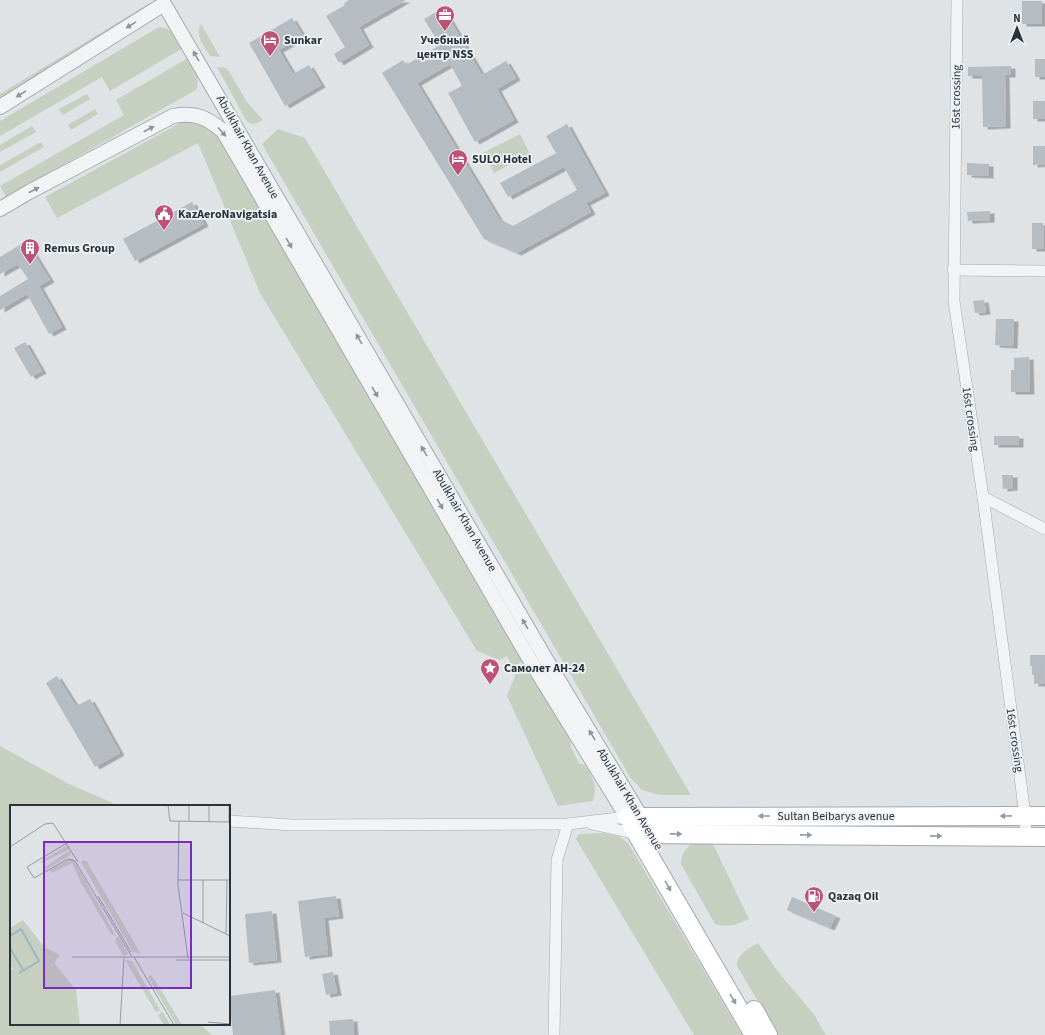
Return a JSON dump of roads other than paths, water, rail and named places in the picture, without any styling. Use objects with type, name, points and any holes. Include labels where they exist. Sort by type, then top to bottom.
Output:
[{"type":"main road","name":"Sultan Beibarys avenue","points":[[634,817],[1045,816]]},
{"type":"main road","name":"Abulkhair Khan Avenue","points":[[634,817],[768,1035]]},
{"type":"main road","name":"Sultan Beibarys avenue","points":[[644,834],[1045,837]]},
{"type":"main road","name":"Abulkhair Khan Avenue","points":[[644,834],[754,1035]]},
{"type":"street","name":"16st crossing","points":[[957,0],[953,270],[954,300],[983,497],[1025,815],[1026,837]]},
{"type":"street","points":[[0,107],[163,2]]},
{"type":"street","name":"Abulkhair Khan Avenue","points":[[163,2],[540,649],[634,817]]},
{"type":"street","name":"Abulkhair Khan Avenue","points":[[0,210],[29,192],[174,116],[189,114],[210,120],[223,131],[530,660],[634,817]]},
{"type":"street","points":[[953,270],[1045,271]]},
{"type":"street","points":[[983,497],[1045,529]]},
{"type":"street","points":[[230,821],[292,825],[568,824],[634,817]]},
{"type":"street","points":[[584,822],[644,834]]},
{"type":"street","points":[[554,1035],[557,860],[568,824]]},
{"type":"place","name":"Учебный центр NSS","points":[[445,32]]},
{"type":"place","name":"Sunkar","points":[[270,57]]},
{"type":"place","name":"SULO Hotel","points":[[458,176]]},
{"type":"place","name":"KazAeroNavigatsia","points":[[164,231]]},
{"type":"place","name":"Remus Group","points":[[30,265]]},
{"type":"place","name":"Самолет АН-24","points":[[490,685]]},
{"type":"place","name":"Qazaq Oil","points":[[814,913]]}]
